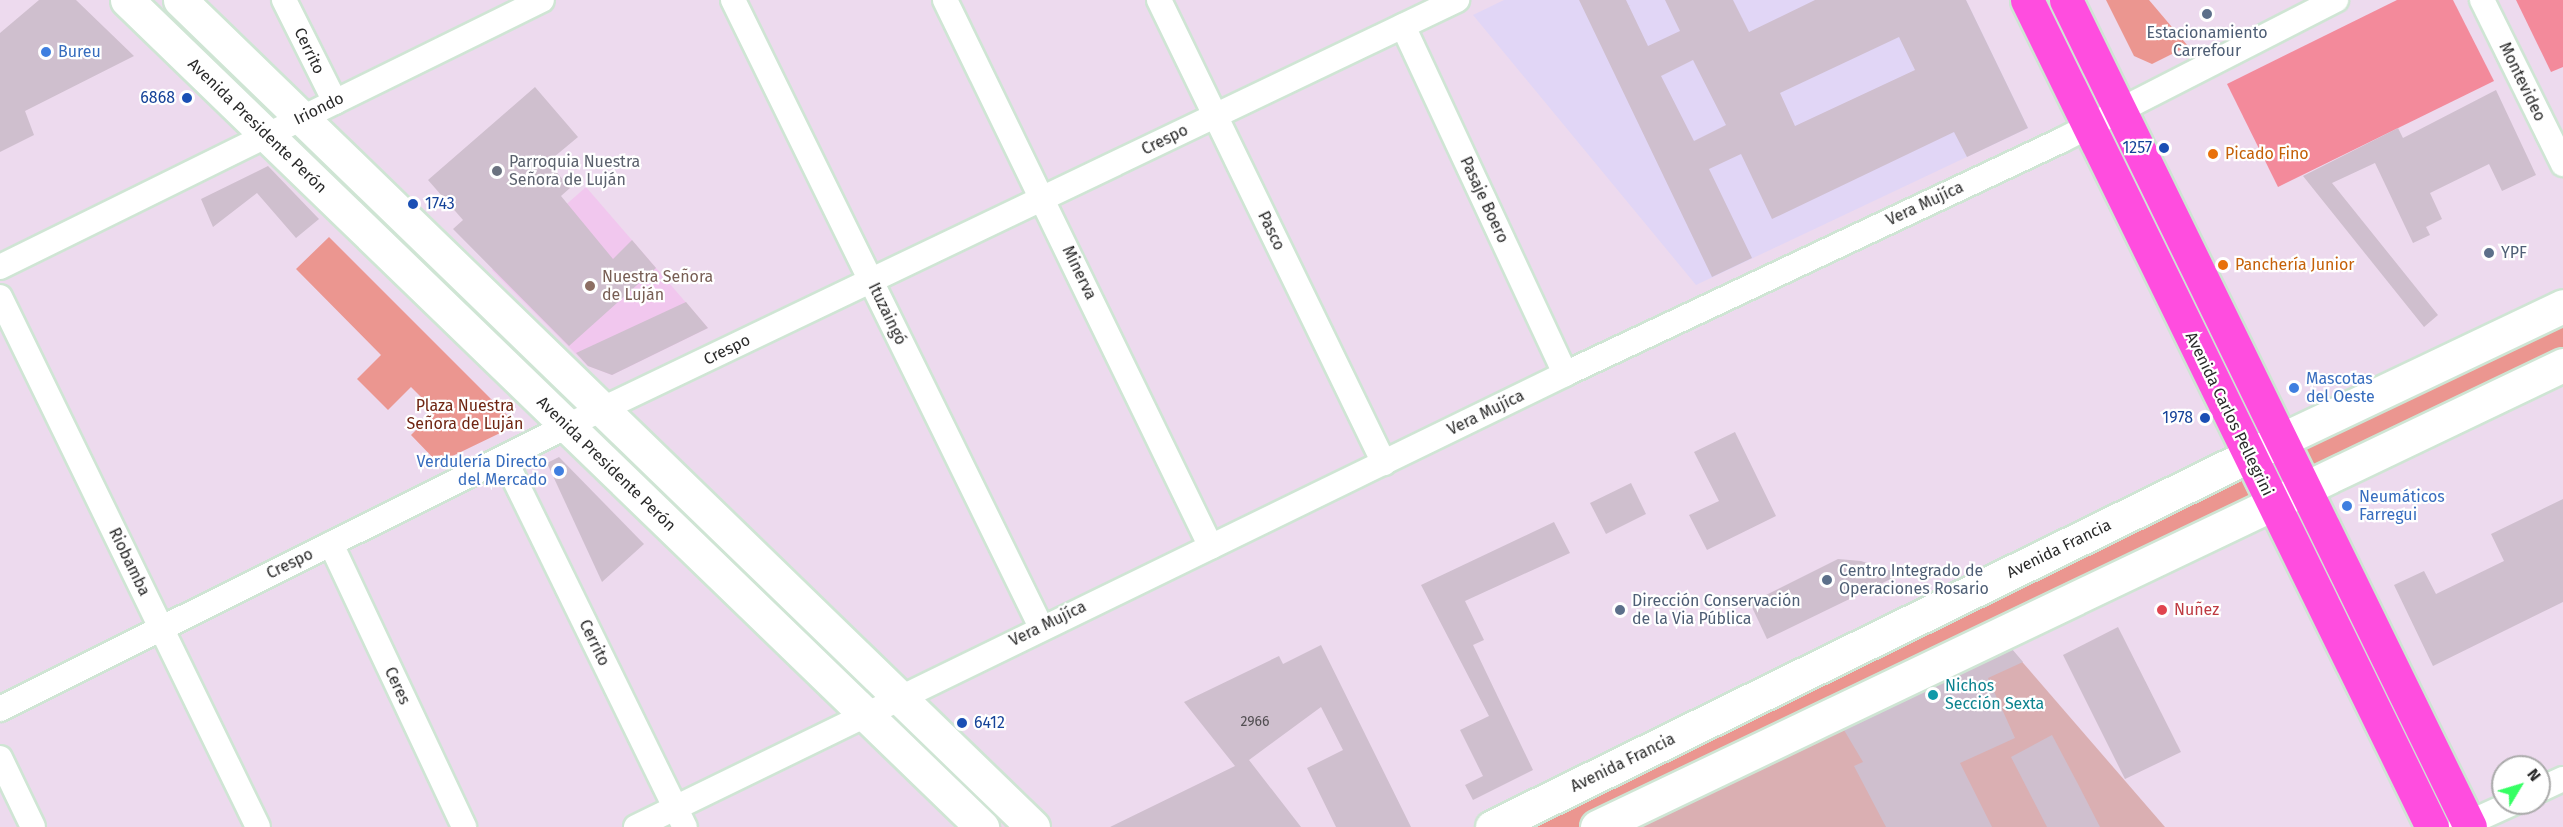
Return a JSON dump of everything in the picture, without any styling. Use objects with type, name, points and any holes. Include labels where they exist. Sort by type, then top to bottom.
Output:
[{"type":"main road","name":"Avenida Presidente Perón","points":[[127,0],[982,827]]},
{"type":"main road","points":[[180,0],[1033,827]]},
{"type":"main road","name":"Avenida Carlos Pellegrini","points":[[2027,0],[2432,827]]},
{"type":"main road","points":[[2066,0],[2466,826]]},
{"type":"main road","name":"Avenida Francia","points":[[1492,827],[2249,455],[2563,306]]},
{"type":"main road","points":[[1597,827],[2563,365]]},
{"type":"main road","points":[[1740,706],[1751,752]]},
{"type":"street","name":"Cerrito","points":[[284,0],[334,102]]},
{"type":"street","name":"Iriondo","points":[[0,267],[334,102],[512,6],[542,0]]},
{"type":"street","name":"Ituzaingó","points":[[733,0],[1041,627]]},
{"type":"street","name":"Minerva","points":[[945,0],[1211,547]]},
{"type":"street","name":"Pasco","points":[[1159,0],[1384,463]]},
{"type":"street","name":"Crespo","points":[[0,709],[567,426],[1458,0]]},
{"type":"street","name":"Vera Mujíca","points":[[636,827],[680,817],[864,714],[1565,374],[2088,126],[2336,0]]},
{"type":"street","name":"Montevideo","points":[[2482,0],[2563,164]]},
{"type":"street","name":"Pasaje Boero","points":[[1403,26],[1565,374]]},
{"type":"street","name":"Riobamba","points":[[0,297],[258,827]]},
{"type":"street","name":"Cerrito","points":[[504,458],[680,817]]},
{"type":"street","name":"Ceres","points":[[331,544],[464,827]]},
{"type":"street","points":[[0,758],[33,827]]},
{"type":"street","points":[[2466,826],[2491,814]]},
{"type":"shaded area","points":[[1504,0],[1966,0],[2028,128],[1696,285],[1473,15]]},
{"type":"shaded area","points":[[2397,0],[2453,0],[2494,81],[2278,187],[2227,84]]},
{"type":"shaded area","points":[[2516,0],[2563,0],[2563,67],[2551,72]]},
{"type":"shaded area","name":"Nuestra Señora de Luján","points":[[586,187],[708,328],[612,375],[588,366],[492,270]]},
{"type":"shaded area","points":[[2011,649],[2165,827],[1634,827]]},
{"type":"green space","points":[[2027,0],[2066,0],[2281,440],[2563,306],[2563,365],[2305,488],[2470,827],[2432,827],[2273,503],[1597,827],[1492,827],[2249,455]]},
{"type":"green space","points":[[2106,0],[2149,0],[2188,46],[2152,64],[2134,56]]},
{"type":"green space","name":"Plaza Nuestra Señora de Luján","points":[[329,237],[517,425],[438,463],[411,435],[435,411],[411,387],[388,410],[357,379],[381,355],[296,269]]},
{"type":"building","points":[[39,0],[76,0],[134,56],[25,111],[34,135],[0,152],[0,33]]},
{"type":"building","points":[[1579,0],[1626,0],[1648,46],[1680,31],[1665,0],[1733,0],[1749,32],[1815,0],[1966,0],[2028,128],[1967,157],[1954,132],[1772,219],[1741,154],[1709,169],[1752,258],[1712,277]],"holes":[[[1899,37],[1915,70],[1795,126],[1780,93]],[[1693,60],[1726,125],[1694,141],[1661,76]]]},
{"type":"building","points":[[535,87],[578,137],[548,162],[570,188],[561,196],[613,259],[632,240],[656,268],[569,346],[453,229],[463,220],[428,180]]},
{"type":"building","points":[[2496,90],[2536,175],[2502,191],[2489,164],[2430,193],[2442,219],[2426,227],[2430,235],[2413,243],[2375,163],[2332,183],[2438,315],[2424,327],[2303,176],[2398,128],[2403,138]]},
{"type":"building","points":[[268,166],[319,219],[296,238],[257,193],[213,227],[201,199]]},
{"type":"building","points":[[686,302],[708,328],[612,375],[588,366],[576,353]]},
{"type":"building","points":[[1735,432],[1776,516],[1707,550],[1689,515],[1719,501],[1694,452]]},
{"type":"building","points":[[559,457],[644,544],[602,582],[547,463]]},
{"type":"building","points":[[1631,483],[1646,514],[1606,534],[1590,503]]},
{"type":"building","points":[[2563,499],[2563,602],[2433,666],[2394,585],[2424,571],[2436,594],[2504,561],[2491,534]]},
{"type":"building","points":[[1554,522],[1570,553],[1465,601],[1484,640],[1473,645],[1533,770],[1473,800],[1465,785],[1483,776],[1460,730],[1489,716],[1421,585]]},
{"type":"building","points":[[1838,559],[1861,561],[1901,574],[1767,639],[1750,603]]},
{"type":"building","points":[[2118,627],[2181,752],[2125,779],[2063,655]]},
{"type":"building","points":[[1321,645],[1411,827],[1336,827],[1307,768],[1343,750],[1321,707],[1249,760],[1301,827],[1110,827],[1235,766],[1184,702],[1279,656],[1283,664]]},
{"type":"building","points":[[2012,649],[2023,662],[1988,678],[2015,738],[1960,763],[1992,827],[1886,827],[1854,766],[1863,762],[1844,730]]},
{"type":"building","points":[[2052,735],[2100,827],[2047,827],[2011,757]]},
{"type":"place","name":"Estacionamiento Carrefour","points":[[2207,14]]},
{"type":"place","name":"Bureu","points":[[46,52]]},
{"type":"place","name":"6868","points":[[187,98]]},
{"type":"place","name":"1257","points":[[2164,148]]},
{"type":"place","name":"Picado Fino","points":[[2213,154]]},
{"type":"place","name":"Parroquia Nuestra Señora de Luján","points":[[497,171]]},
{"type":"place","name":"1743","points":[[413,204]]},
{"type":"place","name":"YPF","points":[[2489,253]]},
{"type":"place","name":"Panchería Junior","points":[[2223,265]]},
{"type":"place","name":"Nuestra Señora de Luján","points":[[590,286]]},
{"type":"place","name":"Mascotas del Oeste","points":[[2294,388]]},
{"type":"place","name":"1978","points":[[2205,418]]},
{"type":"place","name":"Verdulería Directo del Mercado","points":[[559,471]]},
{"type":"place","name":"Neumáticos Farregui","points":[[2347,506]]},
{"type":"place","name":"Centro Integrado de Operaciones Rosario","points":[[1827,580]]},
{"type":"place","name":"Dirección Conservación de la Via Pública","points":[[1620,610]]},
{"type":"place","name":"Nuñez","points":[[2162,610]]},
{"type":"place","name":"Nichos Sección Sexta","points":[[1933,695]]},
{"type":"place","name":"6412","points":[[962,723]]}]
